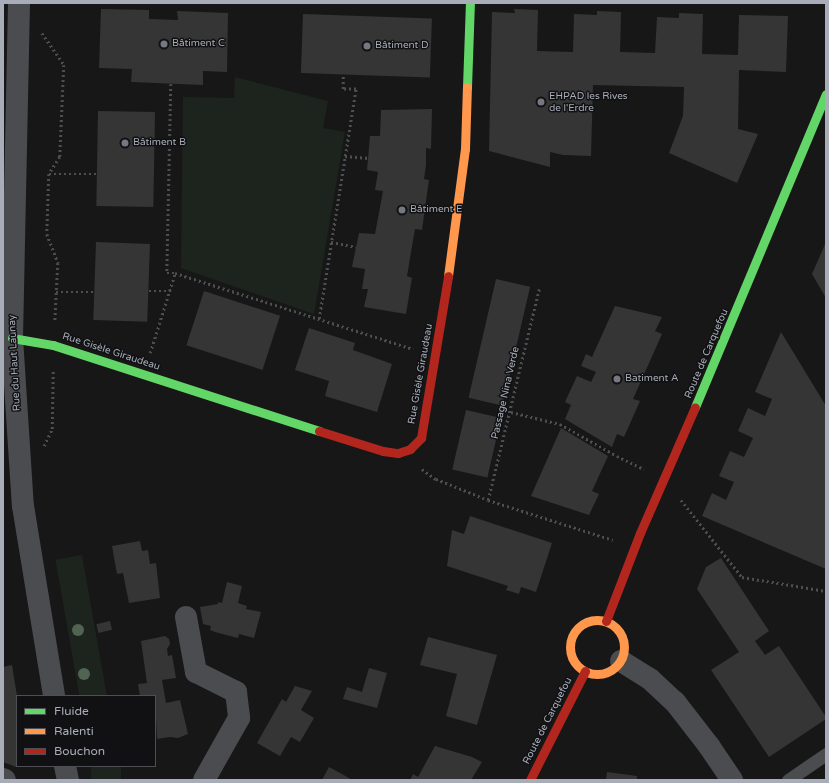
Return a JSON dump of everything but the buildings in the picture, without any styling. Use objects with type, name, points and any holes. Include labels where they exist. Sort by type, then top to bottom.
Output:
[{"type":"street","name":"Rue du Haut Launay","points":[[19,3],[12,338],[23,506],[54,695]]},
{"type":"street","name":"Rue Gisèle Giraudeau","points":[[12,338],[53,346],[383,451],[398,453],[410,449],[421,438],[436,356],[457,219],[465,149],[470,3]]},
{"type":"street","name":"Route de Carquefou","points":[[606,621],[635,547],[724,342],[826,94]]},
{"type":"street","points":[[186,617],[196,672],[236,692],[239,718],[204,780]]},
{"type":"street","points":[[597,619],[606,621],[619,630],[623,637],[625,645],[621,661],[609,672],[597,674],[585,671],[578,666],[572,658],[570,650],[572,636],[580,626],[588,621],[597,619]]},
{"type":"street","points":[[621,661],[650,679],[675,702],[709,746],[732,780]]},
{"type":"street","name":"Route de Carquefou","points":[[530,780],[585,671]]},
{"type":"street","points":[[65,767],[68,780]]},
{"type":"lane","points":[[788,780],[826,754]]},
{"type":"path","points":[[41,451],[52,429],[53,346],[58,263],[47,234],[49,174],[60,157],[64,65],[42,33],[42,25]]},
{"type":"path","points":[[319,319],[356,89],[343,89],[343,74]]},
{"type":"path","points":[[171,84],[167,273],[175,273],[436,356]]},
{"type":"path","points":[[345,156],[369,158]]},
{"type":"path","points":[[49,174],[96,174]]},
{"type":"path","points":[[331,242],[356,246]]},
{"type":"path","points":[[143,375],[175,273]]},
{"type":"path","name":"Passage Nina Verde","points":[[488,500],[539,289]]},
{"type":"path","points":[[149,291],[170,291]]},
{"type":"path","points":[[56,292],[93,292]]},
{"type":"path","points":[[410,449],[420,467],[436,479],[488,500],[635,547]]},
{"type":"shaded area","points":[[235,77],[328,101],[323,128],[345,132],[314,314],[181,268],[183,97],[234,98]]},
{"type":"shaded area","points":[[82,555],[107,695],[79,695],[55,560]]},
{"type":"shaded area","points":[[91,767],[121,767],[121,780],[91,780]]},
{"type":"traffic: fast","points":[[467,87],[470,3]]},
{"type":"traffic: fast","points":[[695,407],[826,94]]},
{"type":"traffic: fast","points":[[12,338],[53,345],[319,431]]},
{"type":"traffic: slow","points":[[448,276],[465,149],[467,87]]},
{"type":"traffic: slow","points":[[592,620],[602,620],[612,624],[620,632],[624,642],[624,647],[624,652],[620,662],[612,670],[602,674],[592,674],[582,670],[574,662],[570,652],[570,642],[574,632],[582,624],[592,620]]},
{"type":"traffic: jam","points":[[319,431],[383,451],[398,453],[410,449],[421,438],[448,276]]},
{"type":"traffic: jam","points":[[606,621],[640,533],[695,407]]},
{"type":"traffic: jam","points":[[530,780],[585,671]]},
{"type":"place","name":"Bâtiment C","points":[[164,44]]},
{"type":"place","name":"Bâtiment D","points":[[367,46]]},
{"type":"place","name":"EHPAD les Rives de l'Erdre","points":[[541,102]]},
{"type":"place","name":"Bâtiment B","points":[[125,143]]},
{"type":"place","name":"Bâtiment E","points":[[402,210]]},
{"type":"place","name":"Batiment A","points":[[617,379]]}]
